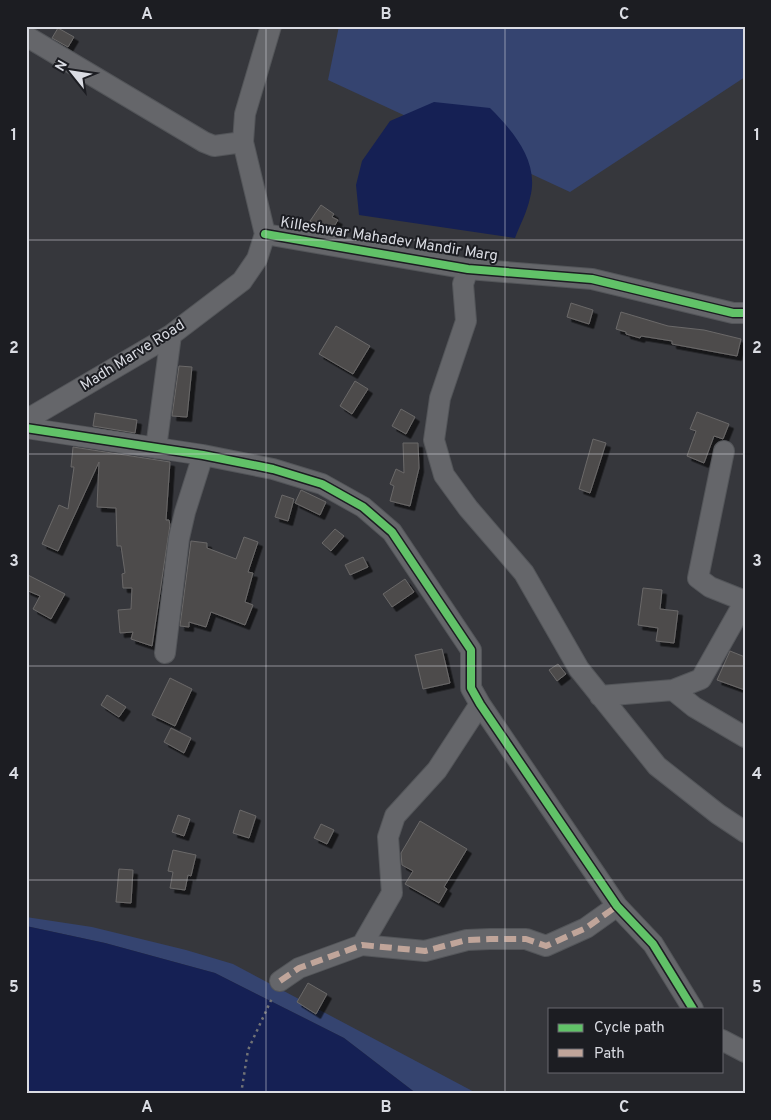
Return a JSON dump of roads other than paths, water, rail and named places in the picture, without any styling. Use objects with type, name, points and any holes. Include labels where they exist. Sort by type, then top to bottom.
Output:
[{"type":"street","points":[[265,234],[243,142],[245,114],[271,26]]},
{"type":"street","points":[[26,36],[204,142],[214,146],[243,142]]},
{"type":"street","name":"Killeshwar Mahadev Mandir Marg","points":[[265,234],[468,269],[592,279],[733,313],[745,313]]},
{"type":"street","name":"Madh Marve Road","points":[[26,420],[171,335],[242,281],[257,258],[265,234]]},
{"type":"street","points":[[468,269],[463,284],[466,321],[440,398],[434,440],[444,475],[468,508],[524,573],[579,669],[657,766],[718,814],[745,832]]},
{"type":"street","points":[[156,448],[171,335]]},
{"type":"street","points":[[26,428],[203,455],[273,468],[322,484],[363,507],[392,532],[471,650],[471,688],[480,704],[617,906],[653,944],[692,1008]]},
{"type":"street","points":[[600,696],[673,690],[701,679],[745,601],[710,587],[698,578],[724,451]]},
{"type":"street","points":[[165,653],[179,538],[203,455]]},
{"type":"street","points":[[673,690],[694,708],[745,737]]},
{"type":"street","points":[[362,945],[392,894],[388,837],[395,816],[437,770],[480,704]]},
{"type":"street","points":[[280,981],[299,968],[362,945],[426,951],[467,940],[526,939],[546,946],[586,928],[617,906]]},
{"type":"street","points":[[724,1041],[745,1052]]}]
